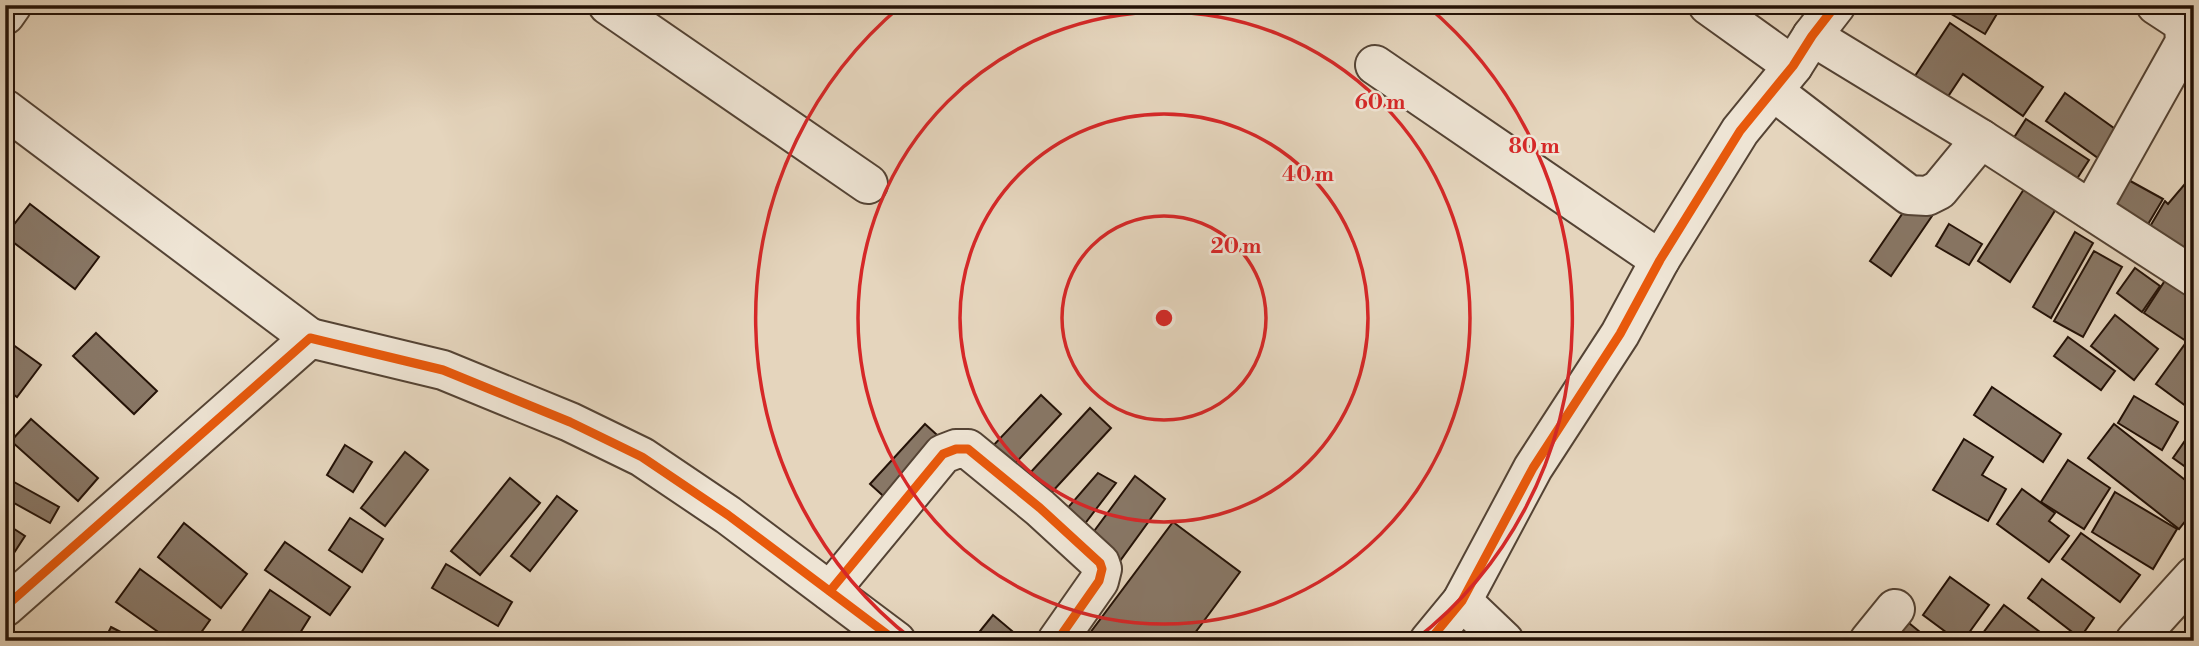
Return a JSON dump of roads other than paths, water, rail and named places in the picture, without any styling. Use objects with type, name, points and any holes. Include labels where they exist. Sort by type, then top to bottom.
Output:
[{"type":"street","points":[[5,15],[12,5]]},
{"type":"street","points":[[608,5],[868,184]]},
{"type":"street","points":[[1708,5],[1793,64],[1981,139],[2194,277]]},
{"type":"street","points":[[1429,641],[1462,601],[1533,468],[1620,334],[1660,260],[1740,131],[1836,5]]},
{"type":"street","points":[[2091,210],[2185,42],[2182,22],[2156,5]]},
{"type":"street","points":[[1793,64],[1909,195],[1927,196],[1939,190],[1981,139]]},
{"type":"street","points":[[1375,65],[1660,260]]},
{"type":"street","points":[[5,109],[310,338],[443,370],[570,422],[642,457],[728,515],[896,641]]},
{"type":"street","points":[[5,607],[310,338]]},
{"type":"street","points":[[830,591],[944,453],[956,449],[970,449],[1100,563],[1102,569],[1099,581],[1057,641]]},
{"type":"street","points":[[2135,641],[2194,576]]},
{"type":"street","points":[[1462,601],[1504,641]]},
{"type":"street","points":[[1869,641],[1895,609]]}]
